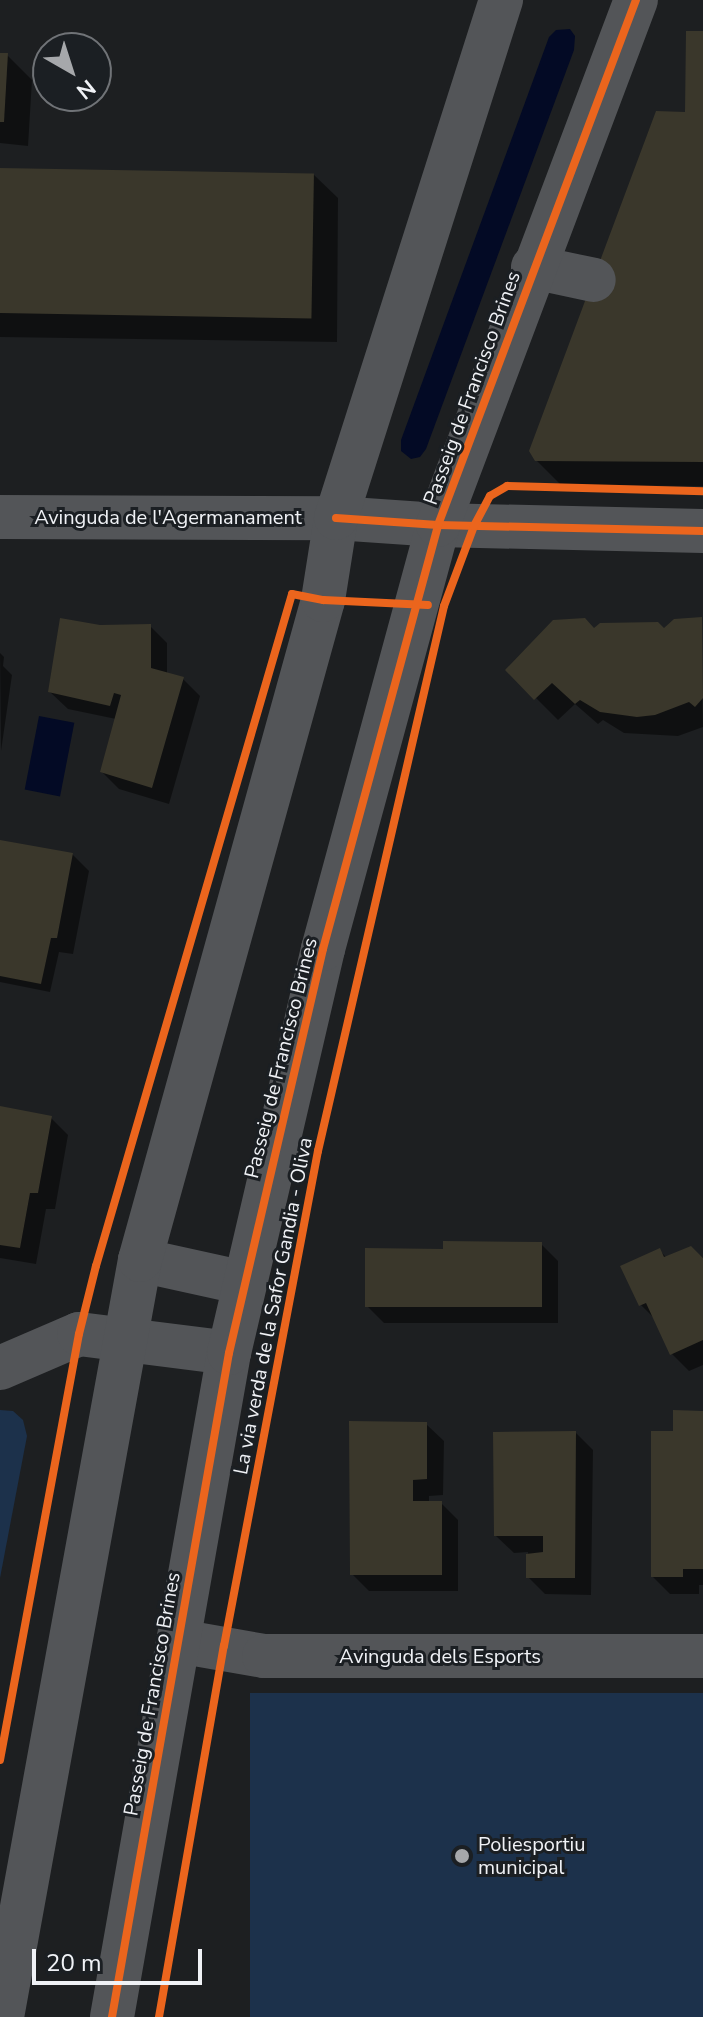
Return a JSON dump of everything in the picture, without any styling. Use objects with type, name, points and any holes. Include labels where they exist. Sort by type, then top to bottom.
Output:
[{"type":"street","points":[[2,2017],[140,1260],[323,600],[336,518],[501,0]]},
{"type":"street","name":"Passeig de Francisco Brines","points":[[112,2017],[229,1353],[323,949],[438,525],[636,0]]},
{"type":"street","points":[[533,267],[594,280]]},
{"type":"street","name":"Avinguda de l'Agermanament","points":[[0,517],[336,518],[438,525],[703,531]]},
{"type":"street","points":[[140,1260],[245,1283]]},
{"type":"street","points":[[0,1368],[79,1334],[124,1337],[229,1353]]},
{"type":"street","name":"Avinguda dels Esports","points":[[178,1641],[264,1656],[703,1656]]},
{"type":"shaded area","points":[[570,29],[575,36],[574,50],[426,449],[420,457],[411,459],[401,451],[401,440],[549,37],[556,30]]},
{"type":"shaded area","points":[[39,716],[74,723],[60,796],[25,790]]},
{"type":"shaded area","points":[[0,1410],[13,1411],[23,1420],[27,1436],[0,1578]]},
{"type":"shaded area","name":"Poliesportiu municipal","points":[[250,1693],[703,1693],[703,2017],[250,2017]]},
{"type":"building","points":[[686,31],[703,31],[703,462],[535,461],[529,451],[656,111],[685,112]]},
{"type":"building","points":[[0,53],[8,53],[4,122],[0,122]]},
{"type":"building","points":[[0,168],[314,173],[311,318],[0,313]]},
{"type":"building","points":[[702,617],[703,698],[695,707],[689,702],[655,715],[637,717],[600,712],[580,700],[575,704],[552,683],[534,700],[505,670],[553,620],[585,618],[594,628],[600,623],[658,622],[664,628],[674,619]]},
{"type":"building","points":[[60,618],[100,625],[151,624],[151,668],[184,677],[152,788],[100,772],[121,695],[114,693],[110,706],[48,692]]},
{"type":"building","points":[[0,840],[73,853],[57,938],[51,938],[41,984],[0,976]]},
{"type":"building","points":[[0,1106],[52,1116],[38,1193],[30,1193],[20,1248],[0,1245]]},
{"type":"building","points":[[443,1241],[542,1242],[542,1307],[365,1307],[365,1248],[443,1249]]},
{"type":"building","points":[[691,1246],[703,1258],[703,1340],[670,1355],[646,1303],[639,1306],[620,1266],[660,1248],[664,1257]]},
{"type":"building","points":[[673,1410],[703,1411],[703,1569],[683,1569],[683,1577],[651,1577],[651,1431],[673,1431]]},
{"type":"building","points":[[349,1421],[427,1422],[427,1479],[413,1480],[413,1501],[442,1501],[442,1575],[350,1575]]},
{"type":"building","points":[[576,1431],[575,1578],[526,1578],[526,1554],[543,1552],[543,1536],[494,1536],[493,1432]]},
{"type":"cycle path","name":"La via verda de la Safor Gandia - Oliva","points":[[112,2017],[229,1353],[323,949],[438,525],[636,0]]},
{"type":"cycle path","name":"La via verda de la Safor Gandia - Oliva","points":[[159,2017],[224,1646],[318,1151],[444,606],[474,526],[490,496],[507,486],[703,491]]},
{"type":"cycle path","points":[[336,518],[438,525],[703,531]]},
{"type":"cycle path","points":[[0,1760],[79,1334],[96,1266],[292,594],[323,600],[428,605]]},
{"type":"place","name":"Poliesportiu municipal","points":[[462,1856]]}]
